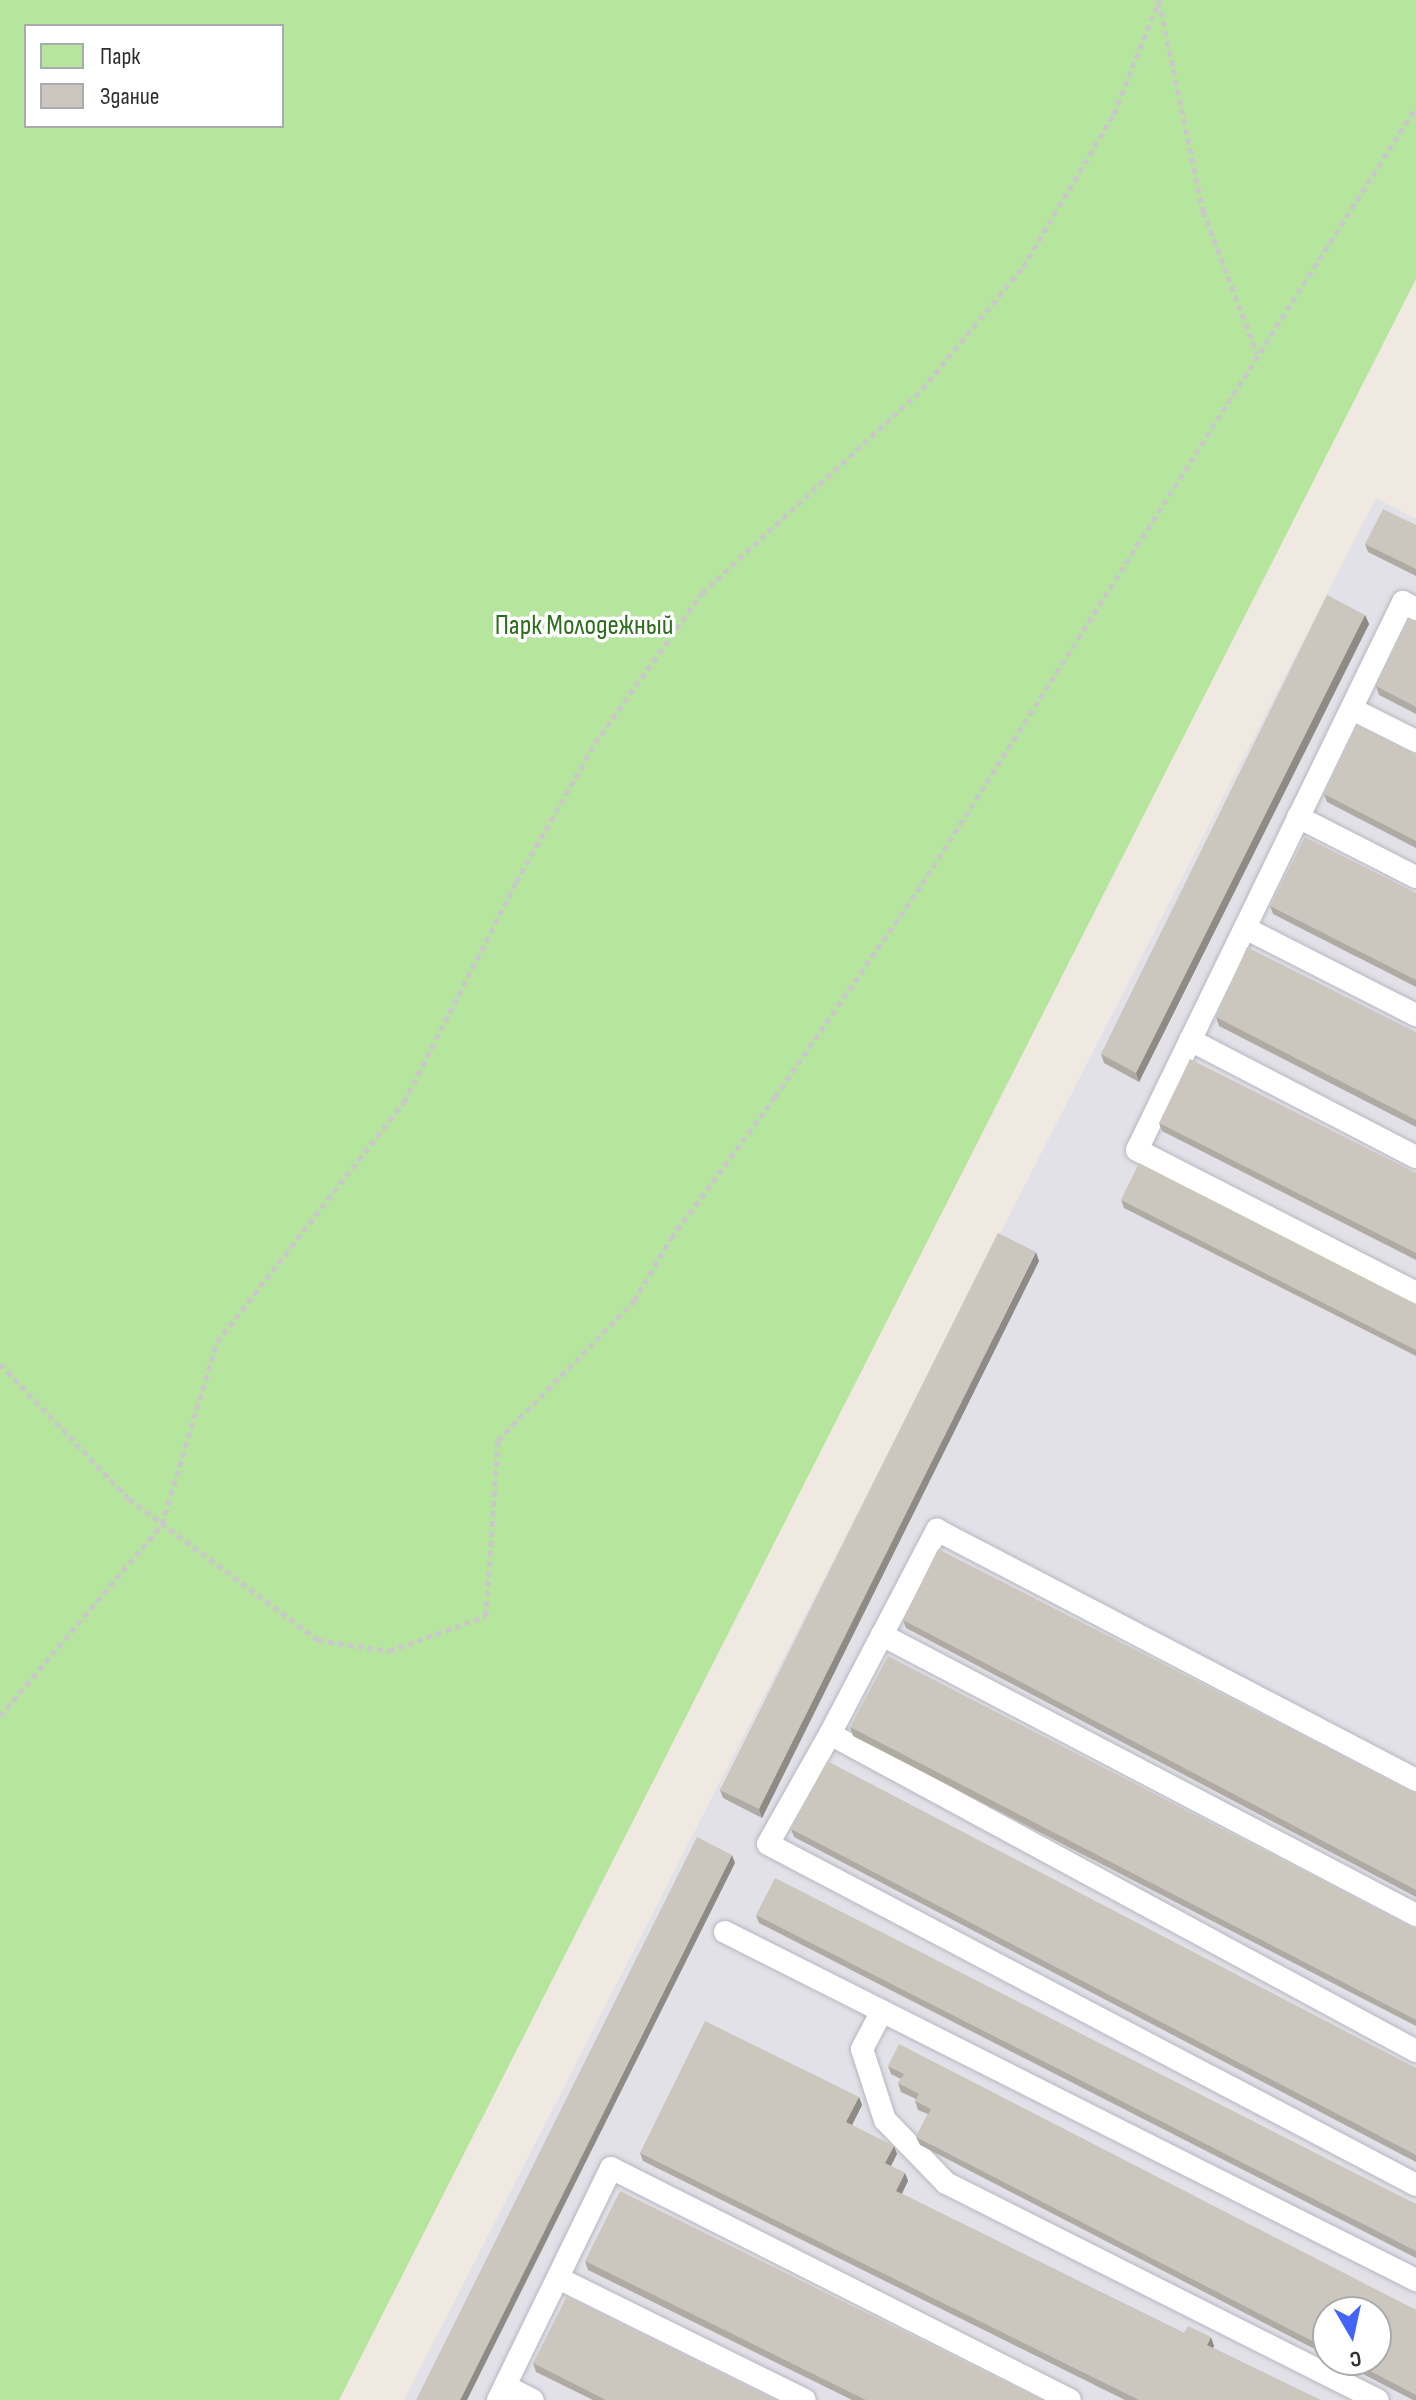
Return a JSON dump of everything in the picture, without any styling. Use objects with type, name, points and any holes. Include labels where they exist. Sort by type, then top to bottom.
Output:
[{"type":"lane","points":[[1416,609],[1403,602],[1137,1150],[1416,1293]]},
{"type":"lane","points":[[1352,709],[1416,741]]},
{"type":"lane","points":[[1298,817],[1416,877]]},
{"type":"lane","points":[[1245,928],[1416,1015]]},
{"type":"lane","points":[[1190,1040],[1416,1157]]},
{"type":"lane","points":[[1416,1780],[937,1530],[830,1734],[768,1844],[1416,2185]]},
{"type":"lane","points":[[882,1635],[1416,1915]]},
{"type":"lane","points":[[830,1734],[1416,2051]]},
{"type":"lane","points":[[725,1932],[1416,2280]]},
{"type":"lane","points":[[882,2011],[862,2049],[885,2120],[946,2183],[1377,2400]]},
{"type":"lane","points":[[533,2400],[502,2393],[611,2168],[1070,2400]]},
{"type":"lane","points":[[558,2278],[805,2400]]},
{"type":"path","points":[[1159,0],[1203,211],[1257,354]]},
{"type":"path","points":[[0,1716],[162,1524],[217,1342],[404,1102],[516,882],[595,743],[702,593],[922,389],[1023,267],[1114,114],[1159,0]]},
{"type":"path","points":[[0,1364],[129,1499],[318,1640],[389,1651],[486,1616],[498,1440],[634,1301],[671,1238],[775,1097],[922,884],[1416,107]]},
{"type":"shaded area","points":[[1376,498],[1416,519],[1416,2400],[404,2400]]},
{"type":"green space","name":"Парк Молодежный","points":[[0,0],[1416,0],[1416,279],[339,2400],[0,2400]]},
{"type":"building","points":[[1383,509],[1416,525],[1416,569],[1365,544]]},
{"type":"building","points":[[1327,595],[1365,615],[1136,1073],[1101,1054]]},
{"type":"building","points":[[1409,618],[1416,621],[1416,707],[1376,686]]},
{"type":"building","points":[[1357,725],[1416,755],[1416,841],[1324,794]]},
{"type":"building","points":[[1305,837],[1416,893],[1416,980],[1270,906]]},
{"type":"building","points":[[1247,947],[1416,1032],[1416,1120],[1216,1017]]},
{"type":"building","points":[[1190,1059],[1416,1173],[1416,1253],[1159,1123]]},
{"type":"building","points":[[1139,1163],[1416,1304],[1416,1350],[1121,1200]]},
{"type":"building","points":[[998,1233],[1036,1252],[759,1809],[720,1790]]},
{"type":"building","points":[[938,1549],[1416,1793],[1416,1890],[903,1620]]},
{"type":"building","points":[[888,1656],[1416,1929],[1416,2020],[850,1727]]},
{"type":"building","points":[[827,1761],[1416,2068],[1416,2155],[791,1829]]},
{"type":"building","points":[[697,1837],[732,1855],[460,2400],[416,2400]]},
{"type":"building","points":[[775,1878],[1416,2204],[1416,2251],[756,1915]]},
{"type":"building","points":[[705,2021],[859,2097],[846,2122],[894,2146],[885,2163],[905,2173],[896,2191],[1184,2333],[1188,2326],[1211,2337],[1207,2345],[1320,2400],[1139,2400],[640,2153]]},
{"type":"building","points":[[899,2044],[1389,2296],[1312,2296],[1312,2341],[916,2137],[931,2109],[915,2101],[919,2094],[898,2083],[904,2074],[888,2066]]},
{"type":"building","points":[[620,2191],[1043,2400],[866,2400],[585,2261]]},
{"type":"building","points":[[567,2296],[776,2400],[606,2400],[533,2363]]},
{"type":"building","points":[[1392,2298],[1416,2310],[1416,2395],[1380,2376],[1392,2376]]}]
